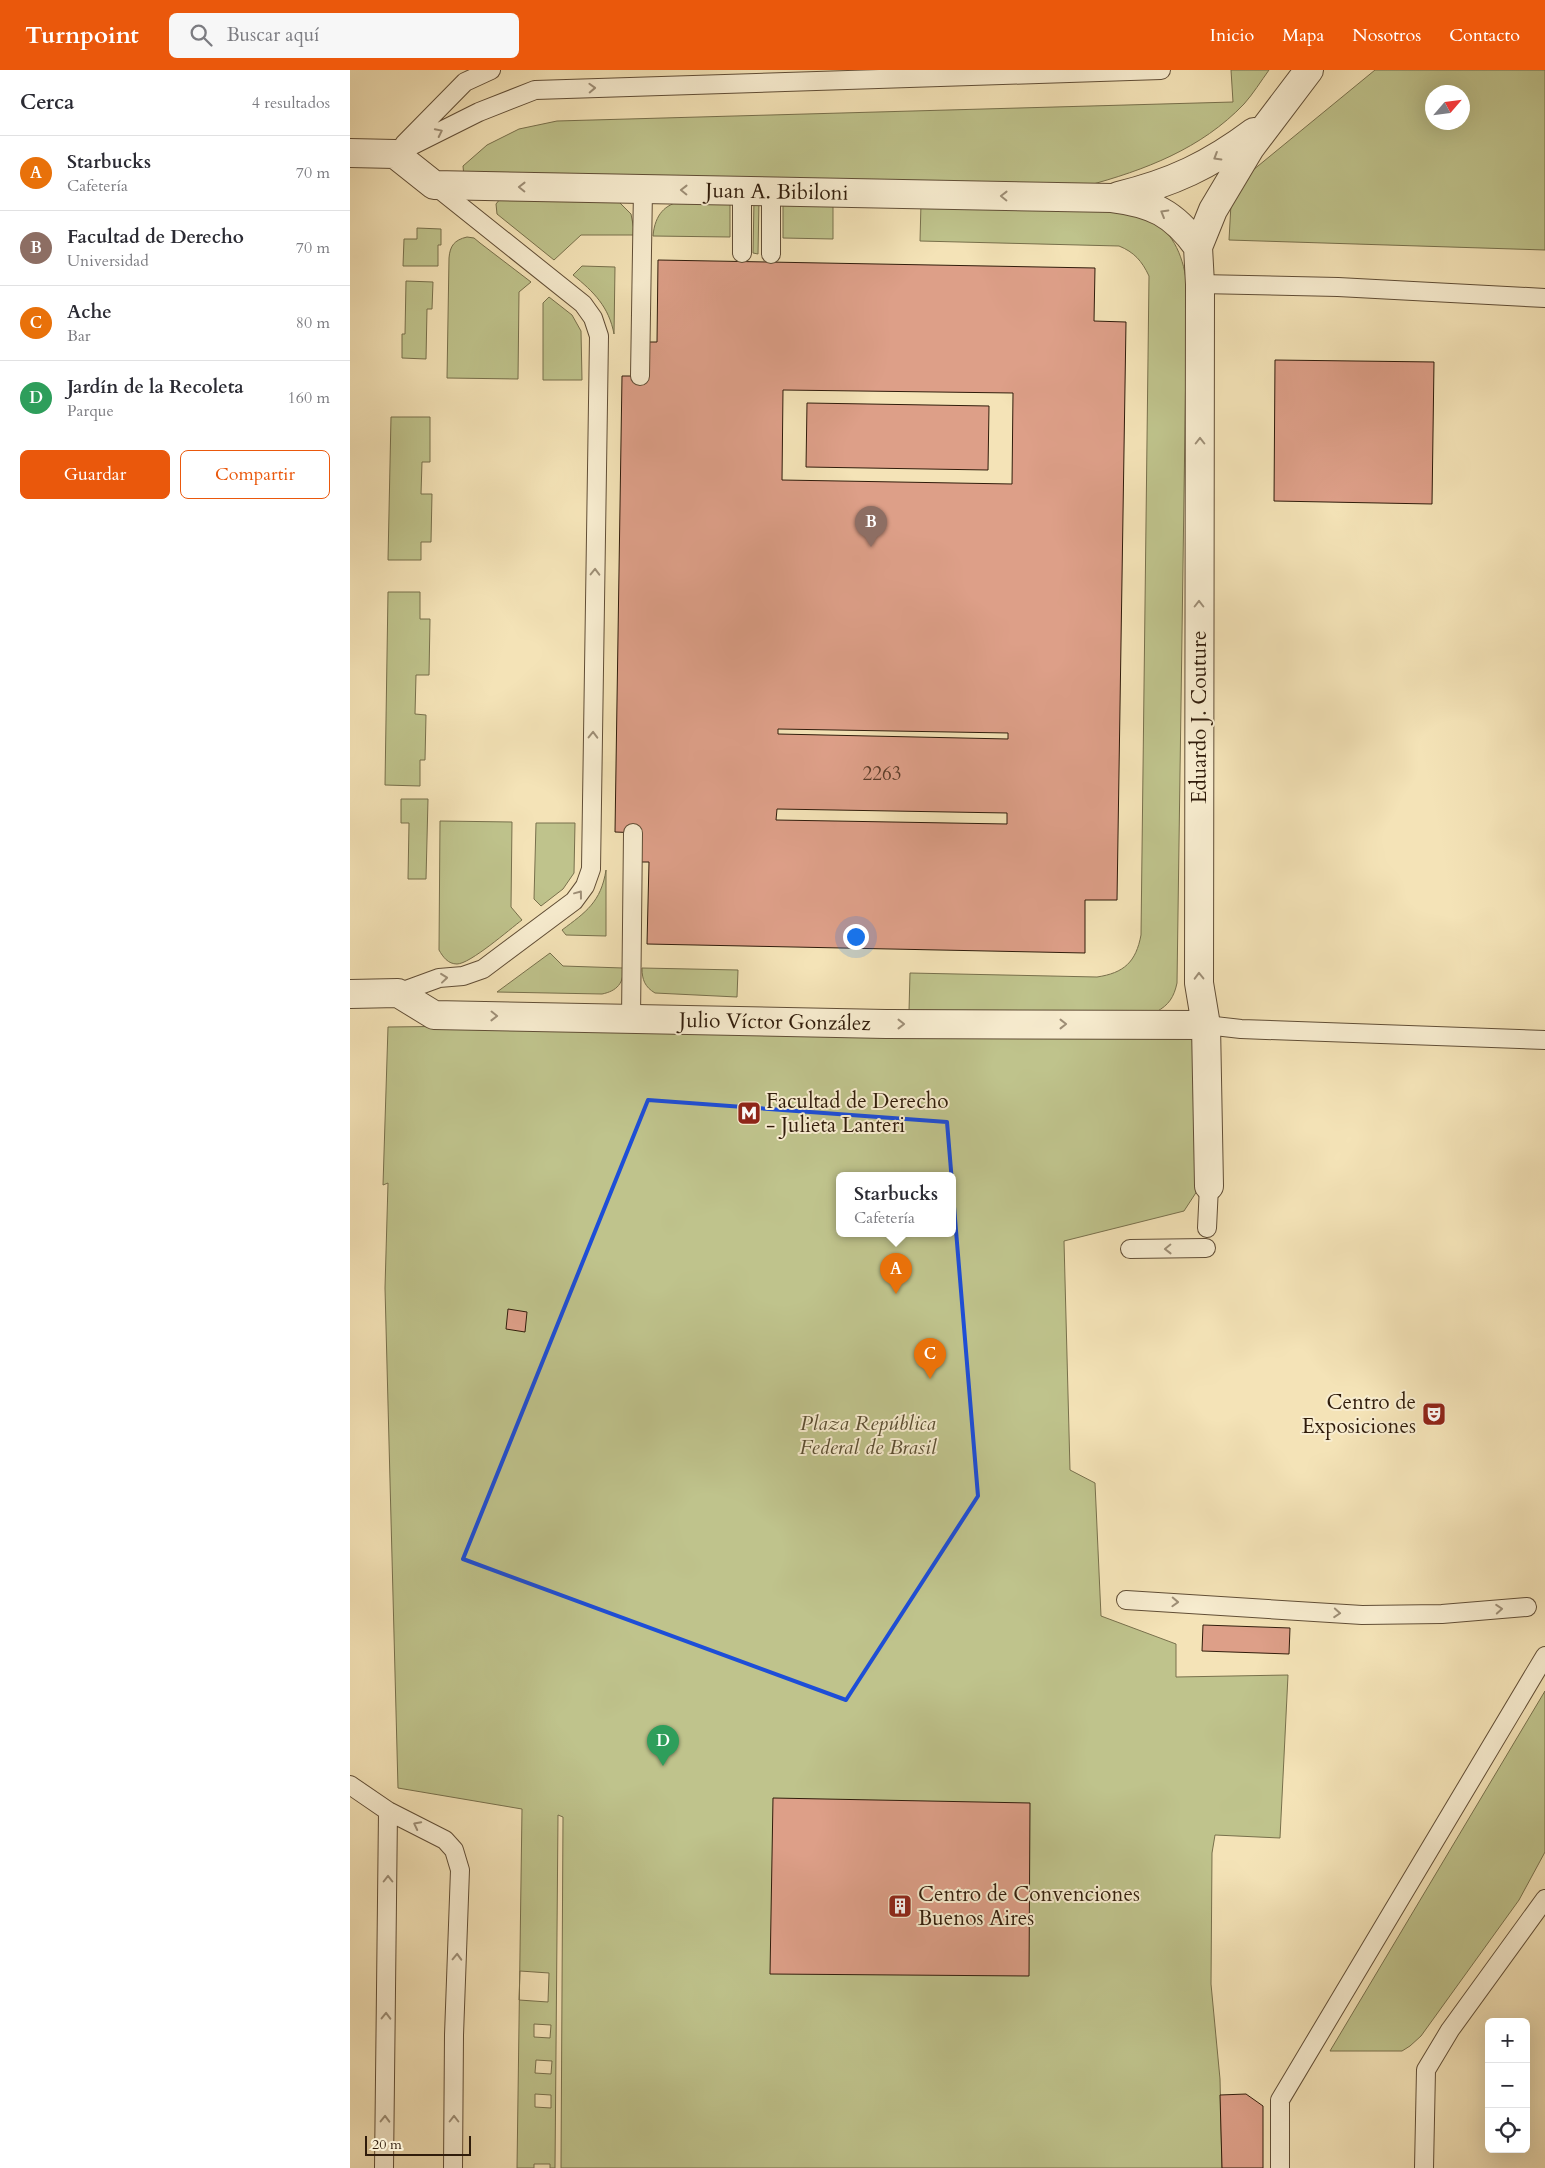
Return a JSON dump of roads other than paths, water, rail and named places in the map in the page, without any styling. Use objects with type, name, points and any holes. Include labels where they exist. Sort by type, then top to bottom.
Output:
[{"type":"street","points":[[1198,247],[1217,202],[1250,148],[1309,70]]},
{"type":"street","points":[[1112,198],[1157,186],[1189,172],[1224,152],[1272,119]]},
{"type":"street","points":[[350,153],[395,154],[434,185]]},
{"type":"street","name":"Juan A. Bibiloni","points":[[434,185],[1112,198],[1132,200],[1151,206],[1169,216],[1185,228],[1198,247]]},
{"type":"street","name":"Eduardo J. Couture","points":[[1198,247],[1200,284],[1199,982],[1206,1025],[1209,1186]]},
{"type":"street","points":[[350,994],[398,993]]},
{"type":"street","name":"Julio Víctor González","points":[[398,993],[434,1015],[895,1024],[1206,1025]]},
{"type":"lane","points":[[395,154],[464,82],[491,70]]},
{"type":"lane","points":[[395,154],[479,112],[535,90],[1161,70]]},
{"type":"lane","points":[[398,993],[439,978],[463,976],[483,969],[574,901],[585,886],[590,869],[599,336],[593,318],[583,304],[434,185]]},
{"type":"lane","points":[[640,376],[643,189]]},
{"type":"lane","points":[[742,191],[742,253]]},
{"type":"lane","points":[[770,254],[771,191]]},
{"type":"lane","points":[[1200,284],[1338,286],[1545,298]]},
{"type":"lane","points":[[631,1019],[633,833]]},
{"type":"lane","points":[[1206,1025],[1241,1029],[1545,1040]]},
{"type":"lane","points":[[1207,1228],[1209,1186]]},
{"type":"lane","points":[[1130,1249],[1206,1248]]},
{"type":"lane","points":[[1126,1600],[1362,1615],[1442,1614],[1528,1607]]},
{"type":"lane","points":[[1280,2168],[1280,2100],[1545,1656]]},
{"type":"lane","points":[[350,1785],[388,1811],[445,1840],[454,1850],[460,1870],[454,2035],[453,2168]]},
{"type":"lane","points":[[384,2168],[388,1811]]},
{"type":"lane","points":[[1424,2168],[1426,2070],[1450,2030],[1545,1899]]},
{"type":"place","name":"Facultad de Derecho","points":[[871,547]]},
{"type":"place","name":"Facultad de Derecho - Julieta Lanteri","points":[[749,1113]]},
{"type":"place","name":"Starbucks","points":[[896,1294]]},
{"type":"place","name":"Ache","points":[[930,1379]]},
{"type":"place","name":"Centro de Exposiciones","points":[[1434,1414]]},
{"type":"place","name":"Jardín de la Recoleta","points":[[663,1766]]},
{"type":"place","name":"Centro de Convenciones Buenos Aires","points":[[900,1906]]},
{"type":"park label","name":"Plaza República Federal de Brasil","points":[[868,1435]]}]
